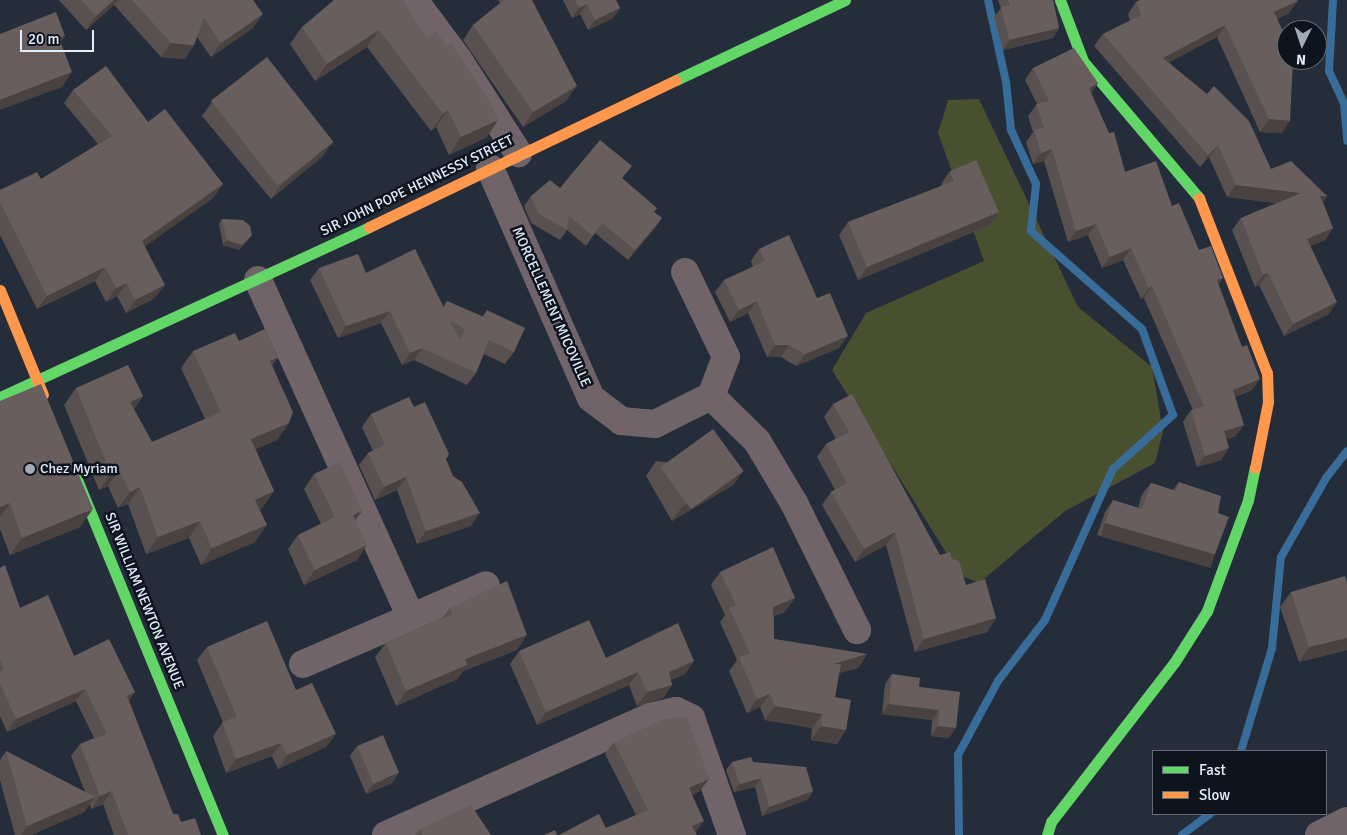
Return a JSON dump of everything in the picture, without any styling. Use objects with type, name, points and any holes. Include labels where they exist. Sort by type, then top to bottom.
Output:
[{"type":"street","points":[[414,0],[458,59],[518,153]]},
{"type":"street","points":[[1047,835],[1051,822],[1168,670],[1207,611],[1248,500],[1268,402],[1267,373],[1206,206],[1083,61],[1060,0]]},
{"type":"street","name":"SIR JOHN POPE HENNESSY STREET","points":[[0,397],[258,280],[518,153],[833,3]]},
{"type":"street","name":"MORCELLEMENT MICOVILLE","points":[[490,168],[591,398],[621,421],[655,424],[711,396]]},
{"type":"street","points":[[685,272],[726,357],[711,396],[757,441],[794,503],[857,630]]},
{"type":"street","points":[[258,280],[411,617]]},
{"type":"street","points":[[0,290],[48,408]]},
{"type":"street","name":"SIR WILLIAM NEWTON AVENUE","points":[[70,463],[223,835]]},
{"type":"street","points":[[303,664],[486,585]]},
{"type":"street","points":[[386,835],[650,717],[676,710],[691,718],[732,835]]},
{"type":"street","points":[[1319,835],[1347,821]]},
{"type":"green space","points":[[979,99],[1078,307],[1152,367],[1163,431],[1155,463],[1065,511],[979,583],[948,570],[947,554],[832,370],[866,313],[984,261],[938,133],[948,100]]},
{"type":"building","points":[[81,0],[114,0],[96,16]]},
{"type":"building","points":[[132,0],[253,0],[263,14],[221,43],[204,18],[194,45],[171,43]]},
{"type":"building","points":[[334,0],[402,0],[427,37],[436,31],[447,46],[451,43],[491,104],[498,120],[461,137],[448,110],[443,114],[379,30],[327,64],[302,27]]},
{"type":"building","points":[[504,0],[532,0],[577,86],[533,112],[473,25]]},
{"type":"building","points":[[575,0],[616,0],[620,8],[595,20],[587,4],[579,8]]},
{"type":"building","points":[[1008,0],[1053,0],[1059,28],[1009,40],[1001,7],[1010,5]]},
{"type":"building","points":[[1140,0],[1298,1],[1274,12],[1278,20],[1277,70],[1293,70],[1290,121],[1269,119],[1225,25],[1163,58],[1207,94],[1214,86],[1249,121],[1271,169],[1291,161],[1327,196],[1320,196],[1333,228],[1307,239],[1337,302],[1293,324],[1268,273],[1263,275],[1241,218],[1301,193],[1236,185],[1218,145],[1208,155],[1103,34],[1141,15],[1136,2]]},
{"type":"building","points":[[56,12],[65,36],[59,38],[72,72],[0,100],[0,34]]},
{"type":"building","points":[[1074,48],[1098,83],[1089,88],[1109,133],[1114,132],[1125,172],[1156,161],[1172,206],[1179,203],[1199,250],[1211,246],[1223,278],[1217,280],[1242,347],[1247,345],[1260,379],[1233,390],[1244,425],[1224,431],[1229,448],[1205,456],[1191,410],[1204,406],[1152,286],[1149,288],[1131,248],[1110,257],[1096,224],[1076,231],[1052,149],[1041,153],[1034,130],[1044,128],[1036,104],[1049,101],[1033,68]]},
{"type":"building","points":[[267,57],[333,142],[278,186],[211,101]]},
{"type":"building","points":[[106,66],[148,122],[165,109],[223,184],[142,241],[165,285],[135,300],[127,283],[116,288],[105,267],[47,296],[0,202],[0,190],[37,172],[41,179],[112,136],[73,90]]},
{"type":"building","points":[[600,140],[632,166],[622,178],[657,208],[654,212],[662,218],[635,250],[602,223],[593,236],[569,216],[567,230],[538,213],[531,196],[550,180],[560,188]]},
{"type":"building","points":[[976,160],[999,212],[867,267],[848,222],[954,181],[950,171]]},
{"type":"building","points":[[222,219],[243,220],[250,226],[252,235],[242,245],[227,240]]},
{"type":"building","points":[[789,235],[817,298],[830,293],[848,336],[805,354],[789,345],[775,345],[757,301],[739,310],[724,280],[765,261],[759,249]]},
{"type":"building","points":[[415,249],[444,308],[447,301],[484,317],[487,310],[525,328],[514,352],[489,340],[476,373],[422,348],[410,353],[390,311],[346,326],[319,268],[358,254],[366,273]],"holes":[[[450,321],[465,329],[460,340]]]},
{"type":"building","points":[[265,329],[278,358],[270,361],[293,412],[289,423],[251,439],[274,491],[255,500],[267,525],[212,548],[200,521],[158,537],[140,487],[130,492],[119,470],[111,474],[76,388],[128,365],[143,396],[130,402],[152,442],[221,412],[193,351],[235,333],[239,341]]},
{"type":"building","name":"Chez Myriam","points":[[41,384],[93,509],[22,538],[10,503],[0,507],[0,401]]},
{"type":"building","points":[[852,394],[940,555],[950,552],[952,559],[959,561],[966,585],[985,579],[996,618],[924,639],[895,532],[864,549],[831,492],[847,483],[826,444],[849,432],[833,404]]},
{"type":"building","points":[[409,397],[414,407],[425,402],[449,454],[446,459],[453,476],[462,482],[480,513],[426,531],[406,477],[384,487],[368,453],[385,445],[371,414]]},
{"type":"building","points":[[713,429],[744,471],[691,509],[660,467]]},
{"type":"building","points":[[340,462],[362,511],[353,515],[367,545],[315,570],[298,535],[335,517],[314,474]]},
{"type":"building","points":[[1179,482],[1221,496],[1218,513],[1229,517],[1215,554],[1105,523],[1113,500],[1142,509],[1151,483],[1176,491]]},
{"type":"building","points":[[773,547],[795,598],[773,607],[774,639],[867,654],[833,664],[841,664],[835,697],[851,700],[846,730],[821,726],[822,714],[775,706],[770,694],[757,699],[739,657],[750,653],[729,608],[736,605],[720,572]]},
{"type":"building","points":[[5,565],[20,608],[48,595],[74,656],[109,639],[135,692],[127,696],[173,814],[178,814],[181,822],[195,818],[201,835],[128,835],[112,791],[100,796],[80,744],[107,734],[85,689],[16,719],[0,683],[0,672],[4,670],[0,659],[0,568]]},
{"type":"building","points":[[1345,576],[1347,582],[1347,638],[1309,647],[1291,592]]},
{"type":"building","points":[[507,581],[527,635],[465,659],[467,665],[406,691],[386,643],[452,614],[450,608]]},
{"type":"building","points":[[589,620],[606,658],[678,623],[694,661],[669,672],[672,685],[647,692],[638,672],[546,712],[519,651]]},
{"type":"building","points":[[267,621],[296,690],[312,683],[336,734],[287,755],[281,743],[236,759],[222,722],[237,717],[207,647]]},
{"type":"building","points":[[892,674],[920,678],[919,687],[960,692],[956,728],[938,726],[939,710],[889,704]]},
{"type":"building","points":[[687,717],[709,779],[689,788],[704,821],[692,826],[697,835],[559,835],[599,814],[606,828],[648,810],[614,742],[664,719]]},
{"type":"building","points":[[383,735],[399,773],[373,784],[357,746]]},
{"type":"building","points":[[6,751],[95,797],[27,826]]},
{"type":"building","points":[[751,757],[753,762],[806,767],[813,791],[769,807],[761,778],[740,784],[732,762]]},
{"type":"building","points":[[471,805],[491,835],[423,835],[420,829]]},
{"type":"building","points":[[555,830],[557,835],[544,835]]},
{"type":"waterway","points":[[959,835],[958,755],[998,681],[1045,620],[1113,469],[1173,415],[1142,329],[1031,231],[1036,184],[1011,130],[1006,82],[988,0]]},
{"type":"waterway","points":[[1333,0],[1329,71],[1344,103],[1347,141]]},
{"type":"waterway","points":[[1241,750],[1272,648],[1281,557],[1326,478],[1347,451]]},
{"type":"waterway","points":[[1182,835],[1209,815]]},
{"type":"traffic: fast","points":[[676,80],[845,0]]},
{"type":"traffic: fast","points":[[1060,0],[1083,61],[1199,198]]},
{"type":"traffic: fast","points":[[0,397],[369,227]]},
{"type":"traffic: fast","points":[[1047,835],[1051,822],[1174,663],[1207,611],[1248,500],[1255,468]]},
{"type":"traffic: fast","points":[[76,477],[223,835]]},
{"type":"traffic: slow","points":[[369,227],[676,80]]},
{"type":"traffic: slow","points":[[1199,198],[1267,373],[1268,402],[1255,468]]},
{"type":"traffic: slow","points":[[0,290],[43,395]]},
{"type":"place","name":"Chez Myriam","points":[[30,469]]}]
